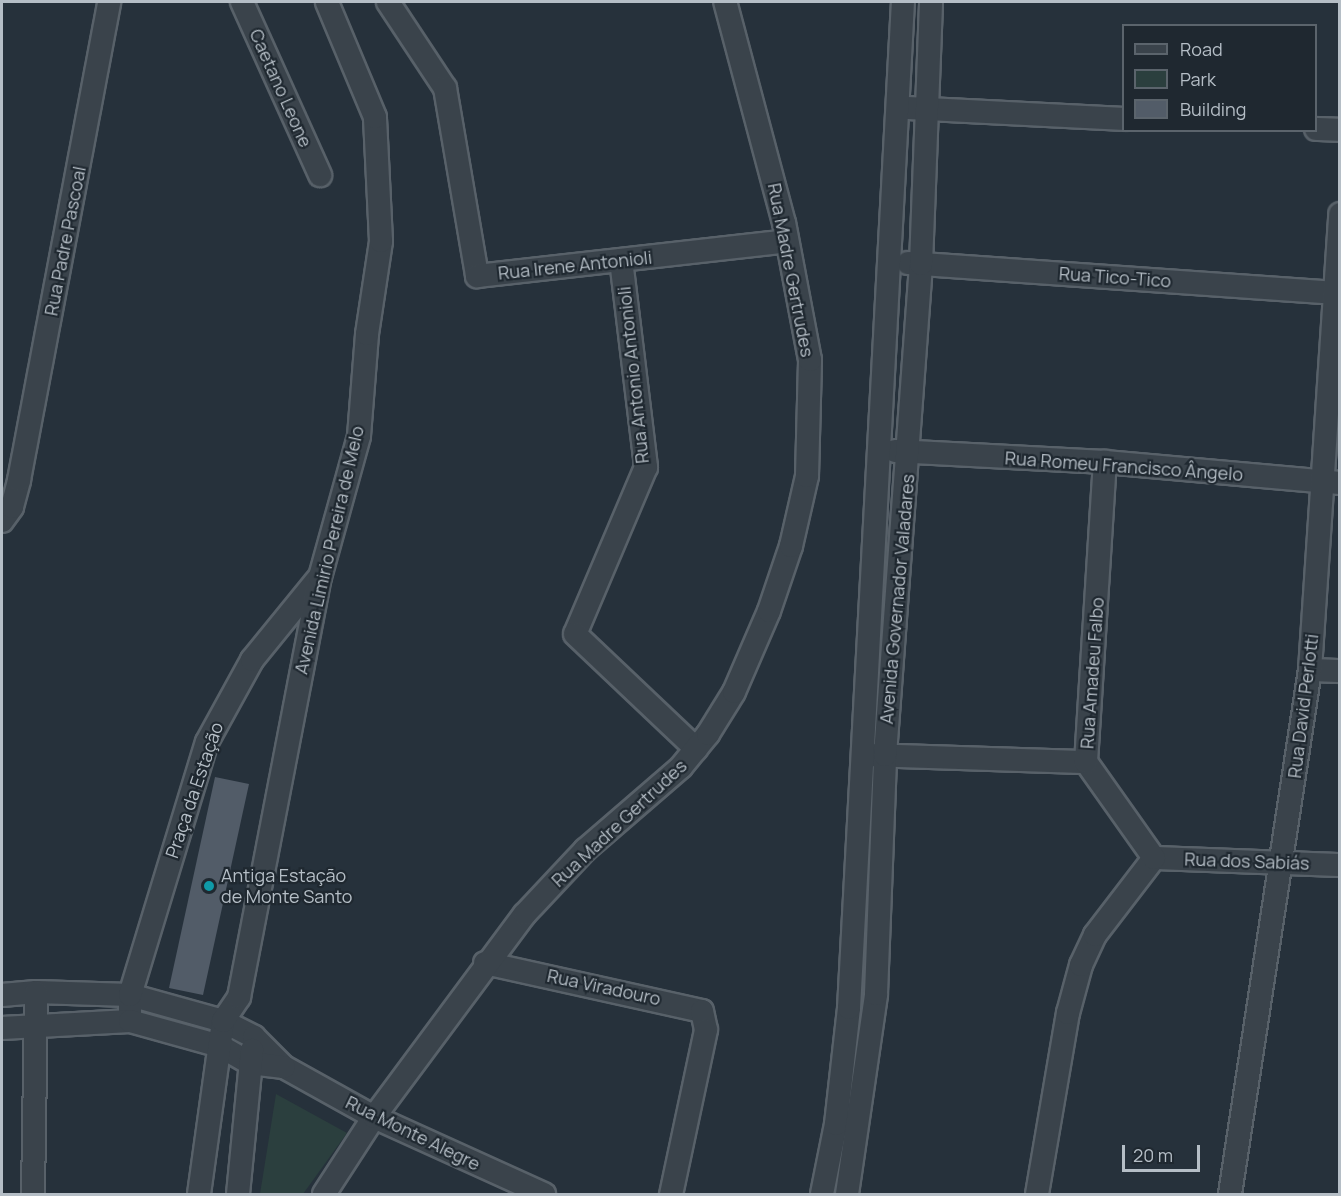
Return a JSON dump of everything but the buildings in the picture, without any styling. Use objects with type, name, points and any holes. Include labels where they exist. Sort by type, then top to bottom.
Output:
[{"type":"street","name":"Rua Padre Pascoal","points":[[2,521],[12,507],[19,480],[109,2]]},
{"type":"street","name":"Caetano Leone","points":[[242,2],[320,175]]},
{"type":"street","name":"Avenida Limirio Pereira de Melo","points":[[199,1194],[223,1021],[239,997],[320,577],[359,436],[367,334],[381,241],[375,117],[327,2]]},
{"type":"street","name":"Rua Irene Antonioli","points":[[388,2],[445,88],[477,276],[787,241]]},
{"type":"street","name":"Rua Madre Gertrudes","points":[[324,1194],[374,1117],[485,963],[585,850],[681,767],[696,749],[734,692],[769,611],[791,546],[807,476],[810,360],[787,241],[725,2]]},
{"type":"street","name":"Avenida Governador Valadares","points":[[847,1194],[871,1046],[878,949],[874,755],[880,450],[891,262],[895,107],[903,2]]},
{"type":"street","name":"Avenida Governador Valadares","points":[[822,1194],[840,1086],[852,948],[909,451],[921,264],[924,109],[931,2]]},
{"type":"street","points":[[895,107],[1122,119]]},
{"type":"street","points":[[1317,129],[1340,130]]},
{"type":"street","name":"Rua David Perlotti","points":[[1230,1194],[1283,861],[1310,670],[1330,482],[1340,214]]},
{"type":"street","name":"Rua Antonio Antonioli","points":[[621,260],[646,467],[575,634],[696,749]]},
{"type":"street","name":"Rua Tico-Tico","points":[[891,262],[1337,293]]},
{"type":"street","name":"Rua Romeu Francisco Ângelo","points":[[880,450],[1105,462],[1330,482]]},
{"type":"street","name":"Rua Amadeu Falbo","points":[[1105,462],[1086,762],[1154,858]]},
{"type":"street","name":"Praça da Estação","points":[[130,1021],[130,995],[207,742],[252,660],[320,577]]},
{"type":"street","points":[[1310,670],[1340,671]]},
{"type":"street","points":[[874,755],[1086,762]]},
{"type":"street","points":[[1037,1194],[1068,1013],[1081,965],[1115,906],[1154,858]]},
{"type":"street","name":"Rua dos Sabiás","points":[[1154,858],[1283,861],[1340,865]]},
{"type":"street","points":[[852,948],[878,949]]},
{"type":"street","name":"Rua Viradouro","points":[[485,963],[691,1005],[702,1011],[706,1030],[671,1194]]},
{"type":"street","points":[[33,1194],[38,1024],[36,992]]},
{"type":"street","name":"Rua Monte Alegre","points":[[2,995],[36,992],[130,995],[223,1021],[254,1037],[284,1067],[374,1117],[544,1194]]},
{"type":"street","points":[[238,1194],[254,1037],[239,997]]},
{"type":"street","name":"Rua Monte Alegre","points":[[2,1028],[38,1024],[130,1021],[220,1046],[250,1063],[284,1067]]},
{"type":"green space","points":[[276,1094],[347,1133],[303,1194],[260,1194]]},
{"type":"place","name":"Antiga Estação de Monte Santo","points":[[209,886]]}]
